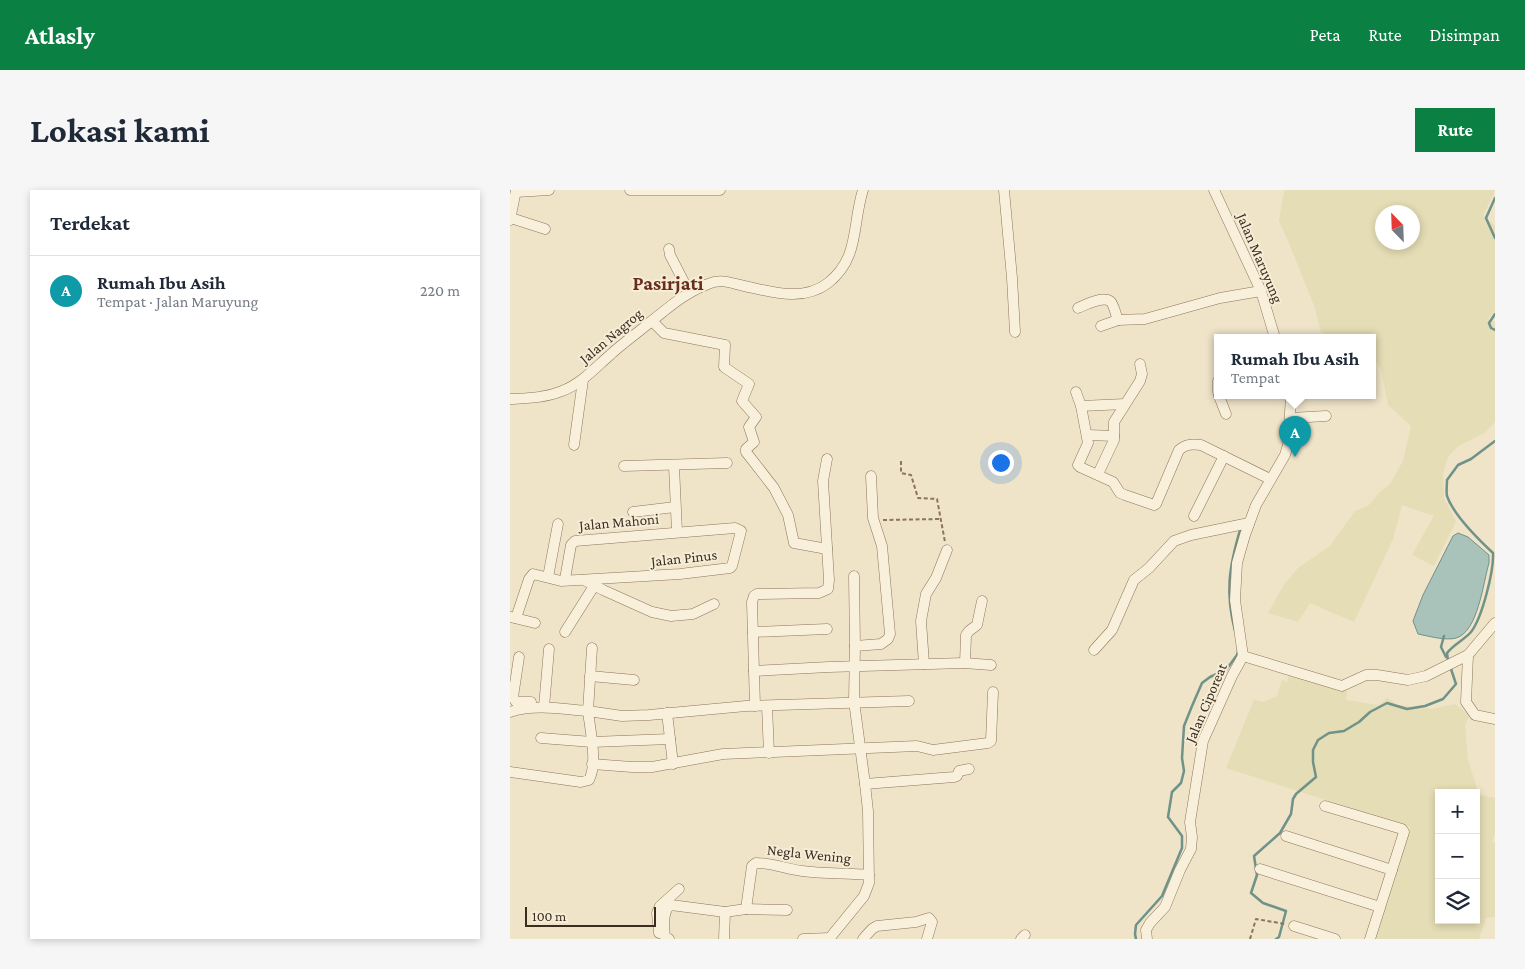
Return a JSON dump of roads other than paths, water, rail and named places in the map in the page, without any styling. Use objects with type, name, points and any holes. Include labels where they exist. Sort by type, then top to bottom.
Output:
[{"type":"street","points":[[545,229],[510,219],[516,191],[549,190]]},
{"type":"street","points":[[630,190],[720,190]]},
{"type":"street","name":"Jalan Nagrog","points":[[510,399],[541,398],[561,392],[583,380],[611,354],[674,302],[690,292],[720,280],[778,293],[795,294],[818,289],[836,276],[851,253],[863,190]]},
{"type":"street","points":[[1004,190],[1015,332]]},
{"type":"street","name":"Jalan Maruyung","points":[[1214,190],[1261,291],[1274,334]]},
{"type":"street","points":[[669,249],[670,255],[690,292]]},
{"type":"street","points":[[1101,326],[1118,320],[1145,319],[1220,298],[1261,291]]},
{"type":"street","points":[[1078,308],[1107,300],[1112,303],[1118,320]]},
{"type":"street","points":[[652,321],[664,333],[725,345],[724,367],[749,384],[742,401],[756,418],[749,427],[754,442],[746,449],[746,452],[777,494],[788,515],[794,543],[827,549]]},
{"type":"street","points":[[1098,474],[1106,459],[1114,436],[1114,422],[1140,381],[1142,374],[1140,364]]},
{"type":"street","points":[[574,445],[583,380]]},
{"type":"street","points":[[1076,392],[1082,406],[1088,435],[1088,443],[1078,465],[1116,485],[1120,492],[1154,505],[1158,502],[1176,456],[1183,447],[1192,444],[1201,445],[1270,479]]},
{"type":"street","points":[[1220,399],[1226,414]]},
{"type":"street","points":[[1243,656],[1235,600],[1239,550],[1249,523],[1270,479],[1285,455],[1290,436],[1291,399]]},
{"type":"street","points":[[1082,406],[1125,404]]},
{"type":"street","points":[[1291,418],[1326,416]]},
{"type":"street","points":[[1088,435],[1114,436]]},
{"type":"street","points":[[1194,516],[1224,456]]},
{"type":"street","points":[[754,706],[752,602],[754,596],[757,594],[819,593],[828,590],[823,481],[827,459]]},
{"type":"street","points":[[624,466],[727,464]]},
{"type":"street","points":[[674,466],[677,532]]},
{"type":"street","points":[[855,646],[881,644],[888,639],[890,634],[882,546],[874,520],[871,476]]},
{"type":"street","points":[[633,512],[675,507]]},
{"type":"street","points":[[1094,650],[1102,644],[1112,630],[1134,580],[1174,541],[1191,535],[1249,523]]},
{"type":"street","points":[[535,623],[513,617],[531,575],[548,577],[558,524]]},
{"type":"street","name":"Jalan Pinus","points":[[548,577],[558,581],[565,579],[584,580],[703,572],[732,567],[741,535],[739,528],[677,532]]},
{"type":"street","name":"Jalan Mahoni","points":[[565,579],[571,545],[575,541],[677,532]]},
{"type":"street","points":[[924,664],[921,621],[926,594],[936,578],[947,550]]},
{"type":"street","points":[[803,939],[829,939],[866,892],[869,875],[866,784],[854,702],[854,576]]},
{"type":"street","points":[[584,580],[652,612],[671,616],[693,614],[714,604]]},
{"type":"street","points":[[566,632],[594,586]]},
{"type":"street","points":[[965,663],[966,635],[977,625],[982,601]]},
{"type":"street","name":"Jalan Ciporeat","points":[[1147,939],[1146,930],[1153,919],[1164,909],[1191,849],[1191,813],[1203,741],[1243,656],[1342,686],[1366,675],[1403,680],[1414,679],[1426,676],[1468,655],[1494,626]]},
{"type":"street","points":[[753,632],[827,629]]},
{"type":"street","points":[[510,772],[582,782],[590,778],[592,742],[588,711],[592,648]]},
{"type":"street","points":[[544,705],[549,649]]},
{"type":"street","points":[[1468,655],[1466,702],[1475,715],[1495,719]]},
{"type":"street","points":[[519,656],[512,695],[516,702],[622,716],[754,706],[909,701]]},
{"type":"street","points":[[754,671],[924,664],[965,663],[991,665]]},
{"type":"street","points":[[590,676],[634,680]]},
{"type":"street","points":[[592,764],[632,768],[673,764],[723,754],[917,746],[933,750],[988,743],[991,741],[993,692]]},
{"type":"street","points":[[510,712],[520,708],[544,705]]},
{"type":"street","points":[[767,706],[769,753]]},
{"type":"street","points":[[667,713],[673,764]]},
{"type":"street","points":[[541,738],[592,742],[670,739]]},
{"type":"street","points":[[866,784],[954,777],[960,771],[969,769]]},
{"type":"street","points":[[1325,806],[1402,830],[1404,836],[1370,939]]},
{"type":"street","points":[[1286,836],[1392,870]]},
{"type":"street","name":"Negla Wening","points":[[746,909],[752,866],[756,863],[772,864],[804,871],[869,875]]},
{"type":"street","points":[[1260,869],[1380,907]]},
{"type":"street","points":[[659,939],[657,913],[660,906],[679,889]]},
{"type":"street","points":[[669,939],[665,937],[664,926],[666,910],[671,905],[725,912],[746,909],[787,910]]},
{"type":"street","points":[[724,939],[725,912]]},
{"type":"street","points":[[863,939],[872,928],[877,926],[916,922],[929,918],[931,921],[927,939]]},
{"type":"street","points":[[1294,926],[1335,939]]},
{"type":"water","points":[[1458,533],[1468,537],[1489,555],[1482,594],[1475,617],[1470,627],[1456,638],[1442,639],[1418,634],[1413,621],[1423,595],[1453,536]]},
{"type":"waterway","points":[[1495,198],[1486,218],[1495,238]]},
{"type":"waterway","points":[[1495,314],[1489,323],[1491,328],[1495,330]]},
{"type":"waterway","points":[[1448,661],[1447,653],[1471,632],[1479,616],[1489,582],[1493,553],[1467,527],[1450,504],[1447,496],[1447,480],[1458,465],[1471,459],[1495,441]]},
{"type":"waterway","points":[[1235,631],[1229,592],[1233,556],[1240,530]]},
{"type":"waterway","points":[[1444,636],[1441,647],[1446,657]]},
{"type":"waterway","points":[[1136,939],[1136,925],[1162,896],[1182,848],[1182,836],[1168,817],[1172,792],[1181,783],[1184,771],[1182,758],[1184,726],[1202,683],[1226,670],[1238,651]]},
{"type":"waterway","points":[[1276,939],[1279,937],[1286,911],[1263,903],[1251,893],[1257,875],[1254,856],[1280,833],[1291,814],[1293,799],[1296,794],[1316,777],[1313,750],[1318,740],[1329,733],[1344,731],[1359,722],[1370,712],[1387,703],[1407,709],[1425,706],[1443,699],[1456,684],[1450,666]]},
{"type":"place","name":"Rumah Ibu Asih","points":[[1295,457]]},
{"type":"district","name":"Pasirjati","points":[[668,283]]}]
